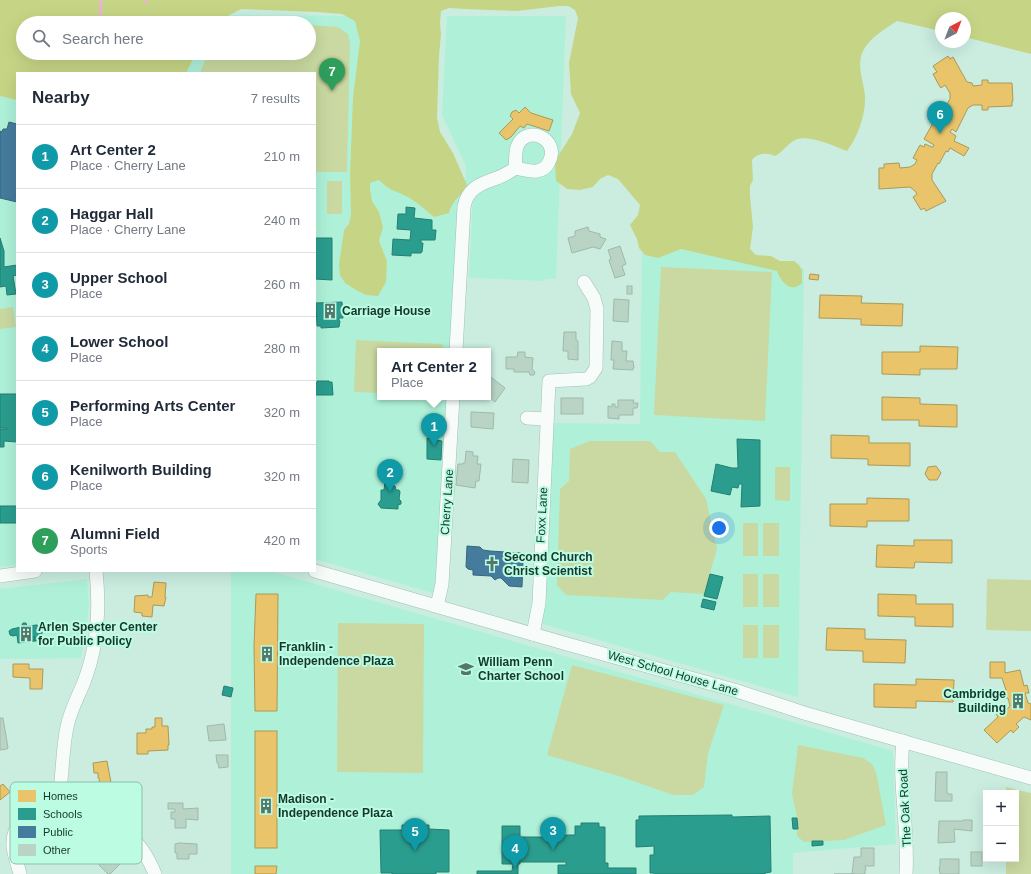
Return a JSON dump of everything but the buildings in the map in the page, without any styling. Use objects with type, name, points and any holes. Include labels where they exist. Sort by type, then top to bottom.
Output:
[{"type":"street","points":[[456,348],[465,202],[472,190],[482,183],[509,173],[515,168]]},
{"type":"street","name":"Foxx Lane","points":[[533,634],[539,604],[546,419],[549,381],[586,379],[590,377],[596,368],[597,309],[594,298],[584,282]]},
{"type":"street","name":"Cherry Lane","points":[[437,606],[442,584],[453,400]]},
{"type":"street","points":[[526,418],[546,419]]},
{"type":"street","name":"West School House Lane","points":[[316,570],[1031,778]]},
{"type":"street","points":[[0,576],[28,572]]},
{"type":"street","points":[[61,782],[63,752],[67,726],[70,714],[84,682],[94,647],[98,614],[96,572]]},
{"type":"street","name":"The Oak Road","points":[[903,741],[902,779],[907,854],[906,874]]},
{"type":"street","points":[[142,850],[156,874]]},
{"type":"street","points":[[17,864],[20,874]]},
{"type":"shaded area","points":[[0,0],[1031,0],[1031,54],[971,39],[971,12],[935,12],[935,30],[897,21],[873,38],[866,46],[861,56],[860,68],[865,96],[863,118],[855,139],[847,151],[821,141],[807,138],[795,140],[775,156],[762,154],[752,160],[753,180],[750,186],[750,196],[753,227],[750,249],[756,255],[771,256],[780,261],[794,261],[799,265],[802,270],[802,283],[794,287],[790,287],[784,283],[777,271],[681,249],[658,258],[645,255],[639,248],[637,239],[630,225],[638,215],[640,205],[618,179],[608,175],[600,179],[593,187],[580,190],[567,189],[556,181],[555,161],[572,134],[580,113],[571,94],[569,63],[578,18],[575,10],[568,6],[517,11],[449,8],[441,11],[437,117],[440,132],[453,153],[467,185],[452,205],[449,213],[434,217],[413,200],[389,188],[379,180],[370,183],[372,201],[379,212],[383,227],[379,241],[387,261],[386,282],[378,296],[366,295],[345,283],[340,275],[339,265],[344,230],[349,224],[351,214],[350,174],[353,97],[360,41],[355,21],[342,14],[241,9],[228,16],[16,16],[16,60],[192,60],[186,72],[16,72],[16,100],[0,96]]},
{"type":"shaded area","points":[[219,15],[371,16],[455,192],[462,194],[454,348],[377,348],[377,400],[452,400],[440,595],[316,559],[316,72],[157,72],[158,60],[316,60],[316,16],[218,16]]},
{"type":"shaded area","points":[[447,16],[566,16],[556,279],[546,279],[545,281],[469,278],[473,196],[465,191],[466,166],[442,115]]},
{"type":"shaded area","points":[[316,25],[338,27],[348,34],[350,43],[347,172],[316,172],[316,72],[200,72],[205,60],[316,60]]},
{"type":"shaded area","points":[[0,91],[16,95],[16,565],[0,567]]},
{"type":"shaded area","points":[[327,181],[342,181],[342,214],[327,214]]},
{"type":"shaded area","name":"William Penn Charter School","points":[[642,233],[804,269],[798,697],[543,624],[552,423],[640,424]]},
{"type":"shaded area","points":[[661,267],[772,272],[765,421],[654,415]]},
{"type":"shaded area","points":[[13,307],[16,327],[0,329],[0,309]]},
{"type":"shaded area","points":[[356,340],[443,344],[442,348],[377,348],[377,393],[354,392]]},
{"type":"shaded area","points":[[590,441],[650,441],[660,452],[675,452],[706,499],[717,549],[704,594],[671,592],[663,600],[566,595],[557,585],[560,489],[569,481],[570,449]]},
{"type":"shaded area","points":[[775,467],[790,467],[790,501],[775,500]]},
{"type":"shaded area","points":[[743,523],[758,523],[758,556],[743,556]]},
{"type":"shaded area","points":[[763,523],[779,523],[779,556],[763,556]]},
{"type":"shaded area","name":"William Penn Charter School","points":[[231,572],[273,572],[893,751],[896,844],[793,853],[793,874],[231,874]]},
{"type":"shaded area","points":[[743,574],[758,574],[758,607],[743,607]]},
{"type":"shaded area","points":[[763,574],[779,574],[779,607],[763,607]]},
{"type":"shaded area","points":[[87,579],[89,604],[81,658],[0,659],[0,589]]},
{"type":"shaded area","points":[[987,579],[1031,580],[1031,631],[986,630]]},
{"type":"shaded area","points":[[338,623],[424,624],[423,773],[337,772]]},
{"type":"shaded area","points":[[743,625],[758,625],[758,658],[743,658]]},
{"type":"shaded area","points":[[763,625],[779,625],[779,658],[763,658]]},
{"type":"shaded area","points":[[572,665],[724,705],[708,753],[704,787],[693,795],[673,795],[622,777],[547,755]]},
{"type":"shaded area","points":[[798,745],[863,758],[872,764],[876,772],[886,825],[844,840],[804,842],[797,836],[797,817],[792,794]]},
{"type":"shaded area","points":[[1006,787],[1018,790],[1006,790]]},
{"type":"shaded area","points":[[1019,790],[1031,793],[1031,874],[1006,874],[1006,862],[1019,862]]},
{"type":"waterway","points":[[100,16],[101,0]]},
{"type":"place","name":"Alumni Field","points":[[332,91]]},
{"type":"place","name":"Kenilworth Building","points":[[940,134]]},
{"type":"place","name":"Carriage House","points":[[330,311]]},
{"type":"place","name":"Art Center 2","points":[[434,446]]},
{"type":"place","name":"Haggar Hall","points":[[390,492]]},
{"type":"place","name":"Second Church Christ Scientist","points":[[492,564]]},
{"type":"place","name":"Arlen Specter Center for Public Policy","points":[[26,634]]},
{"type":"place","name":"Franklin - Independence Plaza","points":[[267,654]]},
{"type":"place","name":"William Penn Charter School","points":[[466,669]]},
{"type":"place","name":"Cambridge Building","points":[[1018,701]]},
{"type":"place","name":"Madison - Independence Plaza","points":[[266,806]]},
{"type":"place","name":"Upper School","points":[[553,850]]},
{"type":"place","name":"Performing Arts Center","points":[[415,851]]},
{"type":"place","name":"Lower School","points":[[515,868]]}]
